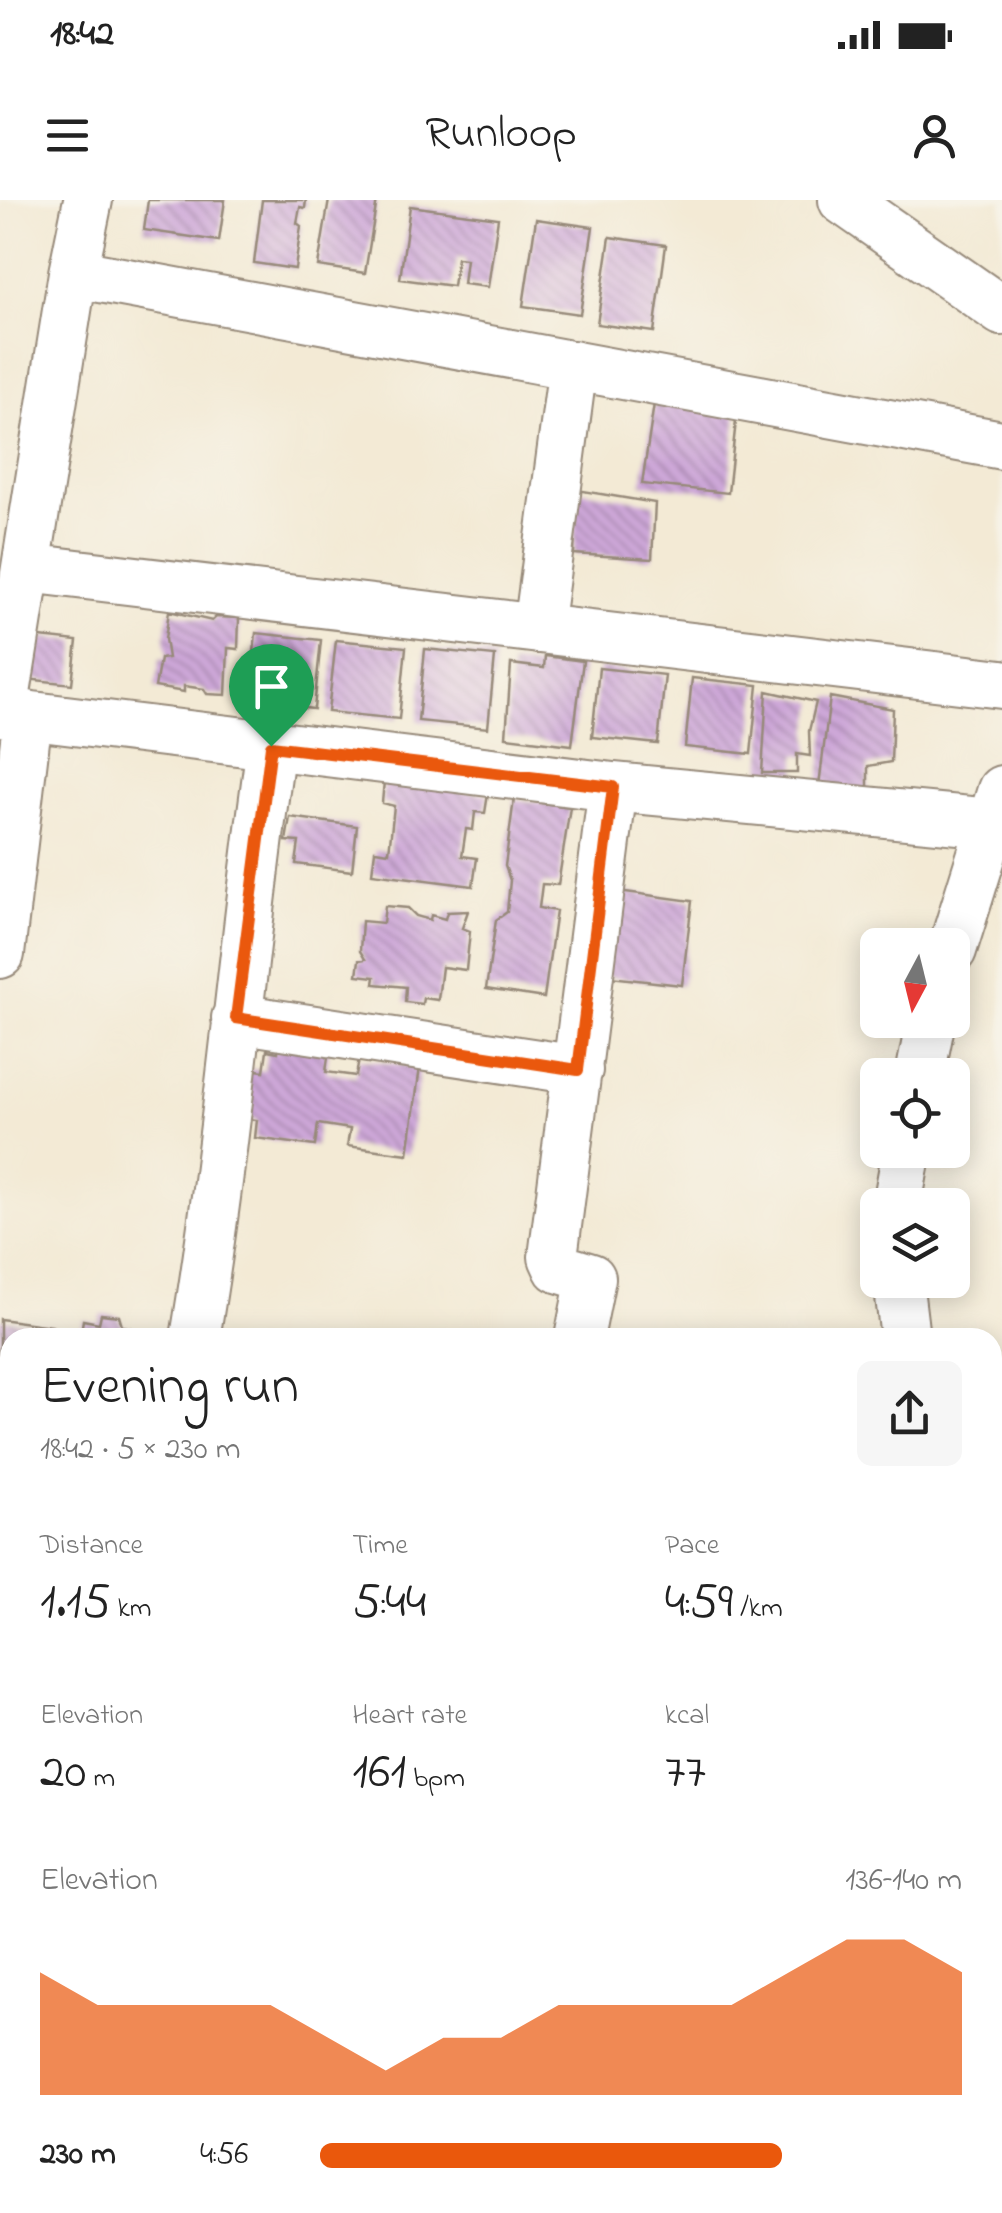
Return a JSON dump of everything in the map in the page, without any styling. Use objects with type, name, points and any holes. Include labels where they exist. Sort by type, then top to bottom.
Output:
[{"type":"street","points":[[843,200],[1002,311]]},
{"type":"street","points":[[0,954],[10,713],[26,568],[73,273],[77,206]]},
{"type":"street","points":[[73,273],[1002,446]]},
{"type":"street","points":[[538,629],[573,366]]},
{"type":"street","points":[[26,568],[1002,684]]},
{"type":"street","points":[[10,713],[613,787],[996,806],[959,928]]},
{"type":"street","points":[[197,1328],[271,746]]},
{"type":"street","points":[[581,1328],[592,1278],[558,1268],[553,1258],[613,787]]},
{"type":"street","points":[[236,1018],[578,1070]]},
{"type":"street","points":[[900,1298],[905,1328]]},
{"type":"building","points":[[148,200],[225,200],[219,241],[144,230]]},
{"type":"building","points":[[262,200],[306,200],[305,208],[300,207],[297,223],[301,226],[295,269],[254,263]]},
{"type":"building","points":[[329,200],[377,200],[365,273],[318,266]]},
{"type":"building","points":[[410,206],[498,218],[488,287],[463,284],[466,259],[457,258],[453,286],[400,279]]},
{"type":"building","points":[[536,219],[593,227],[580,314],[523,306]]},
{"type":"building","points":[[610,237],[666,245],[654,332],[597,324]]},
{"type":"building","points":[[655,397],[737,412],[728,493],[642,484]]},
{"type":"building","points":[[577,490],[655,503],[652,559],[574,554]]},
{"type":"building","points":[[169,611],[212,621],[216,617],[239,618],[238,649],[228,648],[226,695],[207,694],[204,689],[184,686],[184,692],[155,687],[160,659],[168,658],[165,639]]},
{"type":"building","points":[[256,633],[321,640],[314,709],[249,702]]},
{"type":"building","points":[[31,636],[77,641],[72,684],[25,679]]},
{"type":"building","points":[[336,640],[406,647],[399,719],[328,712]]},
{"type":"building","points":[[425,649],[495,656],[488,728],[418,721]]},
{"type":"building","points":[[545,656],[583,661],[572,745],[506,737],[511,664],[544,668]]},
{"type":"building","points":[[599,668],[665,675],[658,744],[592,737]]},
{"type":"building","points":[[692,678],[758,685],[751,754],[685,747]]},
{"type":"building","points":[[767,691],[816,702],[809,731],[810,756],[797,754],[797,773],[762,773]]},
{"type":"building","points":[[830,697],[893,709],[891,762],[868,766],[868,791],[818,794]]},
{"type":"building","points":[[384,781],[488,794],[485,813],[475,812],[473,830],[466,829],[462,856],[477,858],[473,886],[372,873],[375,850],[389,852],[394,806],[382,803]]},
{"type":"building","points":[[514,799],[570,807],[558,885],[542,884],[539,908],[556,911],[544,998],[486,989],[496,920],[507,912],[510,880],[505,866]]},
{"type":"building","points":[[290,817],[357,826],[352,871],[296,864],[299,842],[286,841]]},
{"type":"building","points":[[611,890],[692,901],[682,985],[601,976]]},
{"type":"building","points":[[385,906],[408,908],[416,916],[430,920],[431,915],[445,919],[447,912],[468,911],[462,928],[470,931],[466,970],[442,967],[438,1000],[423,998],[422,1004],[405,1002],[406,987],[374,984],[375,977],[357,975],[359,960],[365,959],[360,951],[362,921],[383,923]]},
{"type":"building","points":[[279,1043],[329,1050],[326,1072],[356,1076],[359,1059],[420,1067],[408,1154],[347,1146],[350,1129],[318,1124],[315,1146],[255,1138],[257,1120],[234,1117],[240,1068],[264,1071],[267,1050],[278,1052]]},
{"type":"building","points":[[101,1314],[119,1316],[122,1326],[132,1328],[82,1328],[83,1320],[99,1323]]},
{"type":"building","points":[[0,1319],[52,1326],[52,1328],[0,1328]]},
{"type":"route","points":[[271,746],[613,787],[578,1070],[236,1018],[271,746]]}]
